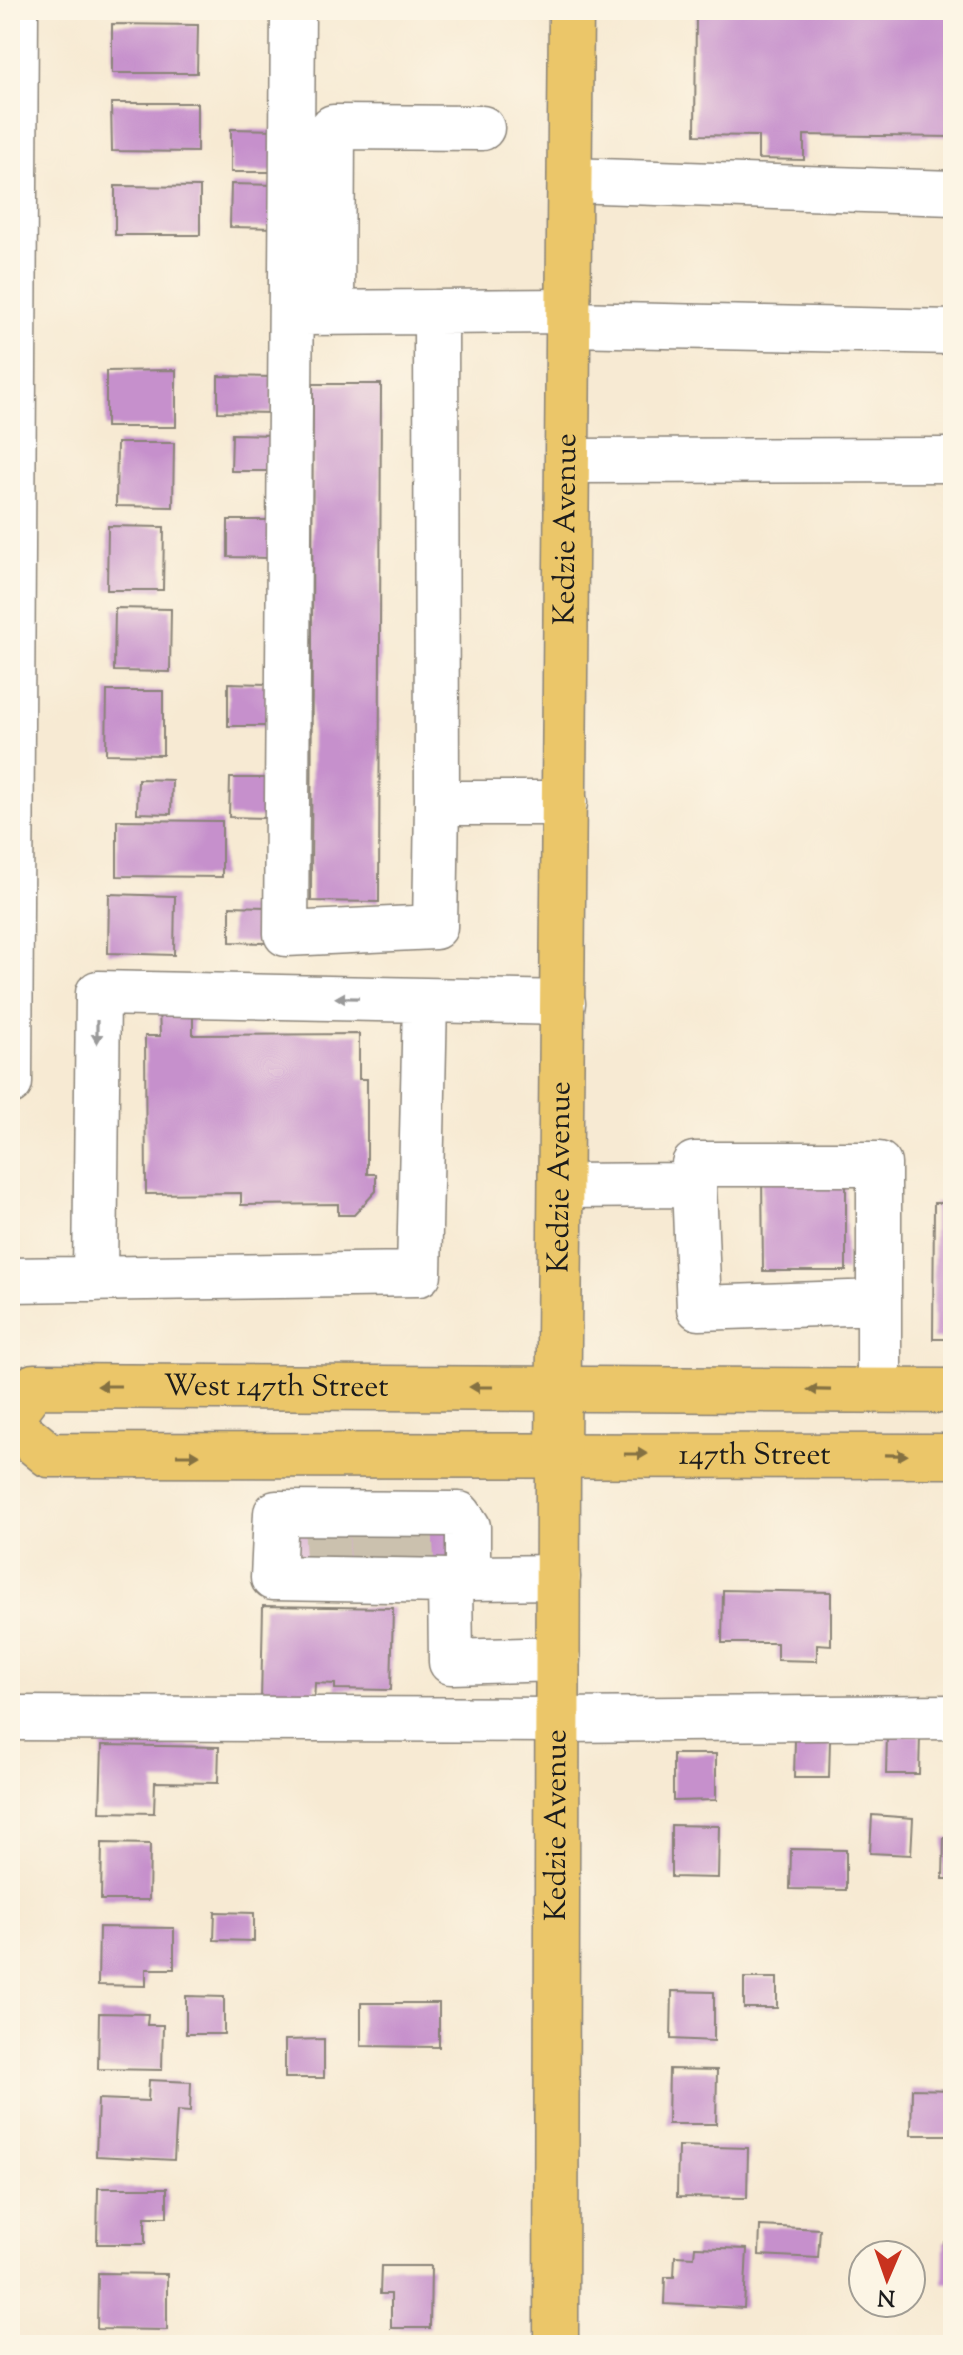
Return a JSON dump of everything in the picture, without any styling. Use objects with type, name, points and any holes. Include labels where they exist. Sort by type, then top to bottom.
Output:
[{"type":"main road","name":"Kedzie Avenue","points":[[556,2345],[558,1453],[571,10]]},
{"type":"main road","name":"West 147th Street","points":[[558,1453],[49,1455],[10,1421],[34,1386],[559,1387]]},
{"type":"main road","points":[[559,1387],[953,1391]]},
{"type":"main road","name":"147th Street","points":[[558,1453],[953,1456]]},
{"type":"street","points":[[10,1083],[16,10]]},
{"type":"street","points":[[293,10],[312,312]]},
{"type":"street","points":[[436,312],[435,927],[286,934],[312,312],[333,127],[482,128]]},
{"type":"street","points":[[570,180],[953,193]]},
{"type":"street","points":[[312,312],[436,312],[953,332]]},
{"type":"street","points":[[568,461],[953,460]]},
{"type":"street","points":[[437,803],[565,803]]},
{"type":"street","points":[[95,1279],[98,993],[563,1003]]},
{"type":"street","points":[[10,1280],[419,1274],[425,1000]]},
{"type":"street","points":[[879,1302],[699,1308],[694,1164],[879,1164],[879,1302],[879,1390]]},
{"type":"street","points":[[562,1186],[694,1185]]},
{"type":"street","points":[[387,1454],[403,1547],[451,1662],[558,1659]]},
{"type":"street","points":[[304,1455],[323,1537]]},
{"type":"street","points":[[323,1537],[403,1547],[558,1577]]},
{"type":"street","points":[[323,1537],[403,1547]]},
{"type":"street","points":[[10,1718],[558,1720],[953,1717]]},
{"type":"building","points":[[696,10],[953,10],[953,137],[804,135],[804,160],[758,159],[758,136],[695,135]]},
{"type":"building","points":[[112,24],[198,25],[197,73],[112,73]]},
{"type":"building","points":[[111,103],[197,103],[197,152],[112,151]]},
{"type":"building","points":[[231,129],[275,130],[274,172],[231,172]]},
{"type":"building","points":[[231,184],[276,185],[275,228],[230,227]]},
{"type":"building","points":[[115,186],[200,187],[200,235],[115,235]]},
{"type":"building","points":[[176,370],[176,427],[106,427],[106,371]]},
{"type":"building","points":[[218,376],[273,377],[272,413],[218,412]]},
{"type":"building","points":[[313,384],[381,384],[379,902],[311,901]]},
{"type":"building","points":[[232,434],[273,435],[272,471],[231,471]]},
{"type":"building","points":[[117,443],[174,443],[173,507],[116,506]]},
{"type":"building","points":[[228,520],[272,520],[271,558],[228,557]]},
{"type":"building","points":[[108,526],[164,527],[163,590],[107,590]]},
{"type":"building","points":[[115,608],[171,609],[170,672],[114,671]]},
{"type":"building","points":[[228,683],[268,684],[267,726],[228,726]]},
{"type":"building","points":[[107,691],[163,691],[163,755],[106,754]]},
{"type":"building","points":[[230,778],[269,778],[268,818],[229,817]]},
{"type":"building","points":[[138,779],[172,780],[171,814],[137,813]]},
{"type":"building","points":[[117,820],[222,821],[222,877],[117,876]]},
{"type":"building","points":[[109,894],[175,896],[174,955],[108,953]]},
{"type":"building","points":[[230,906],[267,907],[266,943],[230,942]]},
{"type":"building","points":[[159,1007],[193,1007],[193,1035],[359,1034],[359,1079],[367,1079],[367,1174],[376,1174],[376,1191],[354,1215],[338,1215],[338,1204],[241,1205],[241,1193],[146,1194],[145,1036],[160,1036]]},
{"type":"building","points":[[846,1173],[846,1271],[763,1271],[762,1174]]},
{"type":"building","points":[[934,1203],[953,1203],[953,1339],[933,1339]]},
{"type":"building","points":[[286,1519],[451,1521],[452,1561],[286,1559]]},
{"type":"building","points":[[723,1590],[831,1592],[831,1645],[817,1644],[817,1661],[777,1660],[777,1643],[722,1643]]},
{"type":"building","points":[[263,1606],[393,1608],[391,1690],[335,1689],[335,1684],[315,1683],[314,1705],[261,1703]]},
{"type":"building","points":[[887,1735],[920,1735],[919,1774],[886,1774]]},
{"type":"building","points":[[795,1740],[830,1740],[829,1778],[794,1778]]},
{"type":"building","points":[[102,1745],[219,1747],[218,1783],[155,1782],[154,1813],[100,1812]]},
{"type":"building","points":[[673,1754],[716,1754],[716,1800],[673,1801]]},
{"type":"building","points":[[872,1815],[913,1818],[911,1855],[870,1853]]},
{"type":"building","points":[[671,1825],[719,1826],[718,1878],[671,1877]]},
{"type":"building","points":[[944,1838],[953,1838],[953,1879],[943,1879]]},
{"type":"building","points":[[102,1843],[150,1844],[149,1900],[101,1900]]},
{"type":"building","points":[[791,1849],[846,1850],[846,1890],[790,1889]]},
{"type":"building","points":[[215,1912],[254,1913],[254,1941],[214,1940]]},
{"type":"building","points":[[99,1927],[174,1928],[174,1969],[146,1969],[146,1986],[98,1985]]},
{"type":"building","points":[[744,1978],[777,1978],[777,2008],[744,2008]]},
{"type":"building","points":[[672,1991],[714,1992],[714,2041],[671,2039]]},
{"type":"building","points":[[186,1996],[224,1997],[224,2034],[186,2034]]},
{"type":"building","points":[[361,2003],[439,2003],[439,2047],[361,2046]]},
{"type":"building","points":[[99,2013],[148,2014],[147,2025],[163,2025],[162,2070],[98,2069]]},
{"type":"building","points":[[324,2039],[324,2078],[285,2078],[285,2040]]},
{"type":"building","points":[[669,2069],[717,2070],[716,2124],[668,2124]]},
{"type":"building","points":[[149,2080],[191,2082],[190,2112],[177,2111],[174,2160],[96,2156],[98,2099],[148,2101]]},
{"type":"building","points":[[912,2089],[953,2090],[953,2135],[911,2135]]},
{"type":"building","points":[[678,2146],[748,2148],[747,2198],[677,2197]]},
{"type":"building","points":[[98,2188],[167,2188],[167,2217],[145,2217],[145,2244],[97,2244]]},
{"type":"building","points":[[760,2226],[820,2229],[818,2258],[759,2255]]},
{"type":"building","points":[[944,2242],[953,2242],[953,2283],[943,2283]]},
{"type":"building","points":[[695,2247],[747,2249],[744,2308],[664,2304],[665,2277],[674,2277],[675,2256],[694,2257]]},
{"type":"building","points":[[381,2266],[431,2266],[430,2328],[391,2328],[391,2294],[380,2294]]},
{"type":"building","points":[[98,2273],[167,2274],[167,2330],[97,2329]]},
{"type":"tunnel","points":[[370,1520],[373,1560]]},
{"type":"tunnel","points":[[410,1521],[412,1560]]},
{"type":"tunnel","points":[[326,1522],[328,1559]]}]
